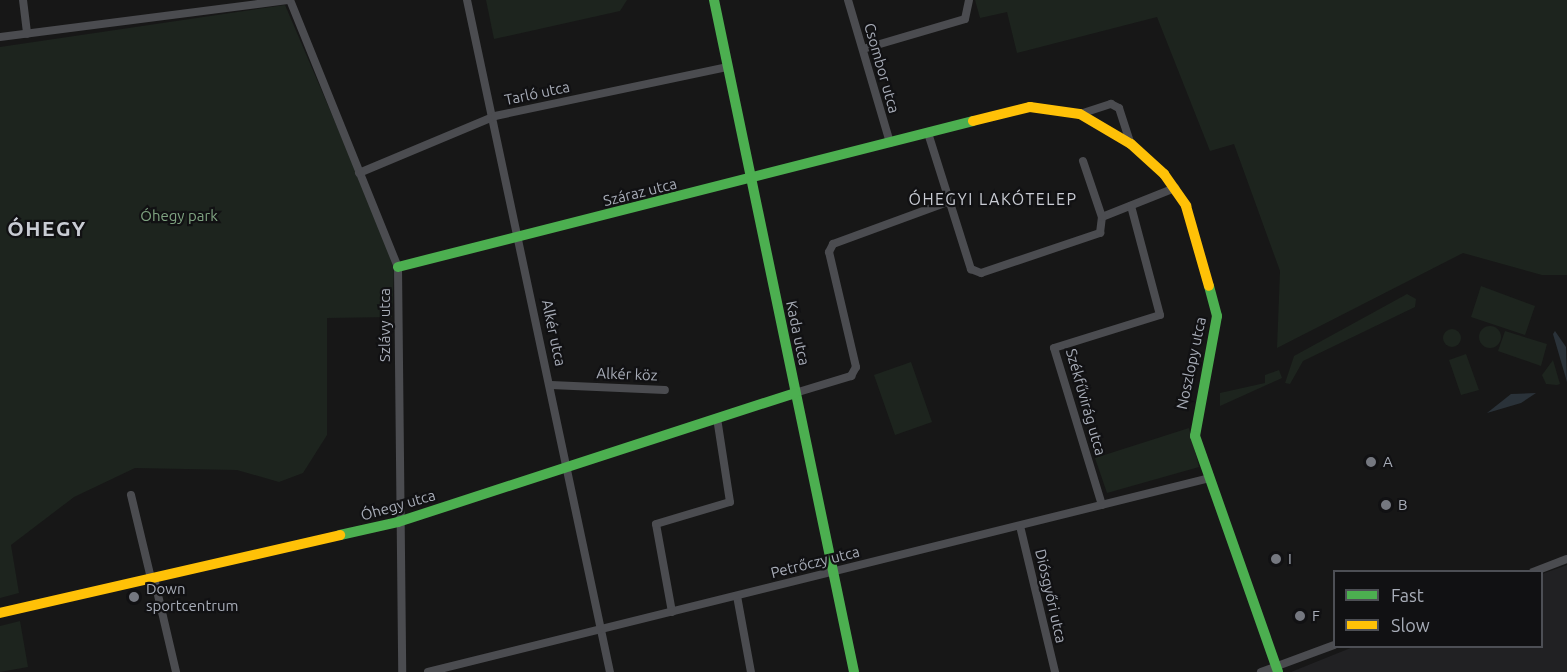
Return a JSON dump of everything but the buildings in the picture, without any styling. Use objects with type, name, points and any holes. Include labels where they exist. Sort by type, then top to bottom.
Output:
[{"type":"street","points":[[23,0],[27,34]]},
{"type":"street","points":[[0,37],[289,0]]},
{"type":"street","name":"Szlávy utca","points":[[289,0],[398,267],[398,522],[402,672]]},
{"type":"street","name":"Alkér utca","points":[[467,0],[495,116],[610,672]]},
{"type":"street","name":"Kada utca","points":[[714,0],[854,672]]},
{"type":"street","name":"Csombor utca","points":[[848,0],[890,143]]},
{"type":"street","points":[[863,49],[965,19],[969,0]]},
{"type":"street","name":"Tarló utca","points":[[359,173],[495,116],[728,67]]},
{"type":"street","name":"Noszlopy utca","points":[[1080,114],[1111,104],[1119,108],[1131,144]]},
{"type":"street","name":"Noszlopy utca","points":[[890,143],[1030,106],[1080,114],[1131,144],[1175,188],[1186,206],[1217,316],[1194,422],[1210,478],[1277,669]]},
{"type":"street","points":[[928,134],[971,268],[981,273],[1100,233],[1102,217],[1083,161]]},
{"type":"street","name":"Száraz utca","points":[[398,267],[890,143]]},
{"type":"street","points":[[1102,217],[1175,188]]},
{"type":"street","points":[[795,393],[851,376],[856,367],[829,252],[834,244],[948,202]]},
{"type":"street","name":"Székfűvirág utca","points":[[1102,505],[1054,348],[1162,311],[1131,206]]},
{"type":"street","name":"Alkér köz","points":[[551,385],[665,390]]},
{"type":"street","name":"Óhegy utca","points":[[0,613],[398,522],[795,393]]},
{"type":"street","points":[[672,612],[656,524],[730,502],[717,418]]},
{"type":"street","name":"Petrőczy utca","points":[[428,672],[1210,478]]},
{"type":"street","points":[[131,495],[176,672]]},
{"type":"street","name":"Diósgyőri utca","points":[[1020,526],[1055,672]]},
{"type":"street","points":[[1538,570],[1567,559]]},
{"type":"street","points":[[736,596],[751,672]]},
{"type":"street","points":[[1261,672],[1277,669],[1333,646]]},
{"type":"shaded area","points":[[1555,331],[1566,347],[1567,382],[1553,334]]},
{"type":"shaded area","points":[[1536,393],[1521,403],[1487,413],[1511,394]]},
{"type":"shaded area","points":[[1567,565],[1567,672],[1291,672],[1351,648],[1543,648],[1543,574]]},
{"type":"green space","points":[[486,0],[627,0],[620,11],[494,39]]},
{"type":"green space","points":[[975,0],[1567,0],[1567,275],[1542,275],[1463,253],[1277,348],[1280,271],[1234,144],[1210,151],[1157,17],[1017,53],[1007,12],[980,18]]},
{"type":"green space","name":"Óhegy park","points":[[285,5],[386,241],[394,268],[392,317],[327,318],[327,435],[303,473],[279,482],[237,470],[135,468],[74,497],[11,545],[19,593],[0,598],[0,47]]},
{"type":"green space","points":[[1481,286],[1535,306],[1525,335],[1471,317]]},
{"type":"green space","points":[[1407,294],[1416,299],[1415,307],[1303,361],[1290,384],[1285,383],[1294,356]]},
{"type":"green space","points":[[1490,326],[1498,329],[1501,337],[1498,345],[1490,348],[1482,345],[1479,337],[1482,329]]},
{"type":"green space","points":[[1452,329],[1458,332],[1461,338],[1458,344],[1452,347],[1446,344],[1443,338],[1446,332]]},
{"type":"green space","points":[[1505,331],[1547,344],[1541,366],[1498,351]]},
{"type":"green space","points":[[1466,354],[1479,390],[1461,395],[1449,360]]},
{"type":"green space","points":[[1553,360],[1560,384],[1557,385],[1546,384],[1542,375]]},
{"type":"green space","points":[[911,362],[932,422],[895,435],[874,375]]},
{"type":"green space","points":[[1279,370],[1282,378],[1220,406],[1220,393],[1265,383],[1265,375]]},
{"type":"green space","points":[[1189,428],[1199,467],[1107,493],[1095,458]]},
{"type":"green space","points":[[20,621],[28,667],[0,672],[0,626]]},
{"type":"traffic: fast","points":[[714,0],[854,672]]},
{"type":"traffic: fast","points":[[398,267],[973,121]]},
{"type":"traffic: fast","points":[[1209,286],[1217,316],[1195,436],[1278,672]]},
{"type":"traffic: fast","points":[[340,535],[398,522],[795,393]]},
{"type":"traffic: slow","points":[[973,121],[1030,107],[1080,114],[1131,144],[1164,174],[1186,206],[1209,286]]},
{"type":"traffic: slow","points":[[0,613],[340,535]]},
{"type":"place","name":"A","points":[[1371,462]]},
{"type":"place","name":"B","points":[[1386,505]]},
{"type":"place","name":"I","points":[[1276,559]]},
{"type":"place","name":"Down sportcentrum","points":[[134,597]]},
{"type":"place","name":"F","points":[[1300,616]]},
{"type":"district","name":"ÓHEGYI LAKÓTELEP","points":[[993,199]]},
{"type":"district","name":"ÓHEGY","points":[[47,228]]}]
